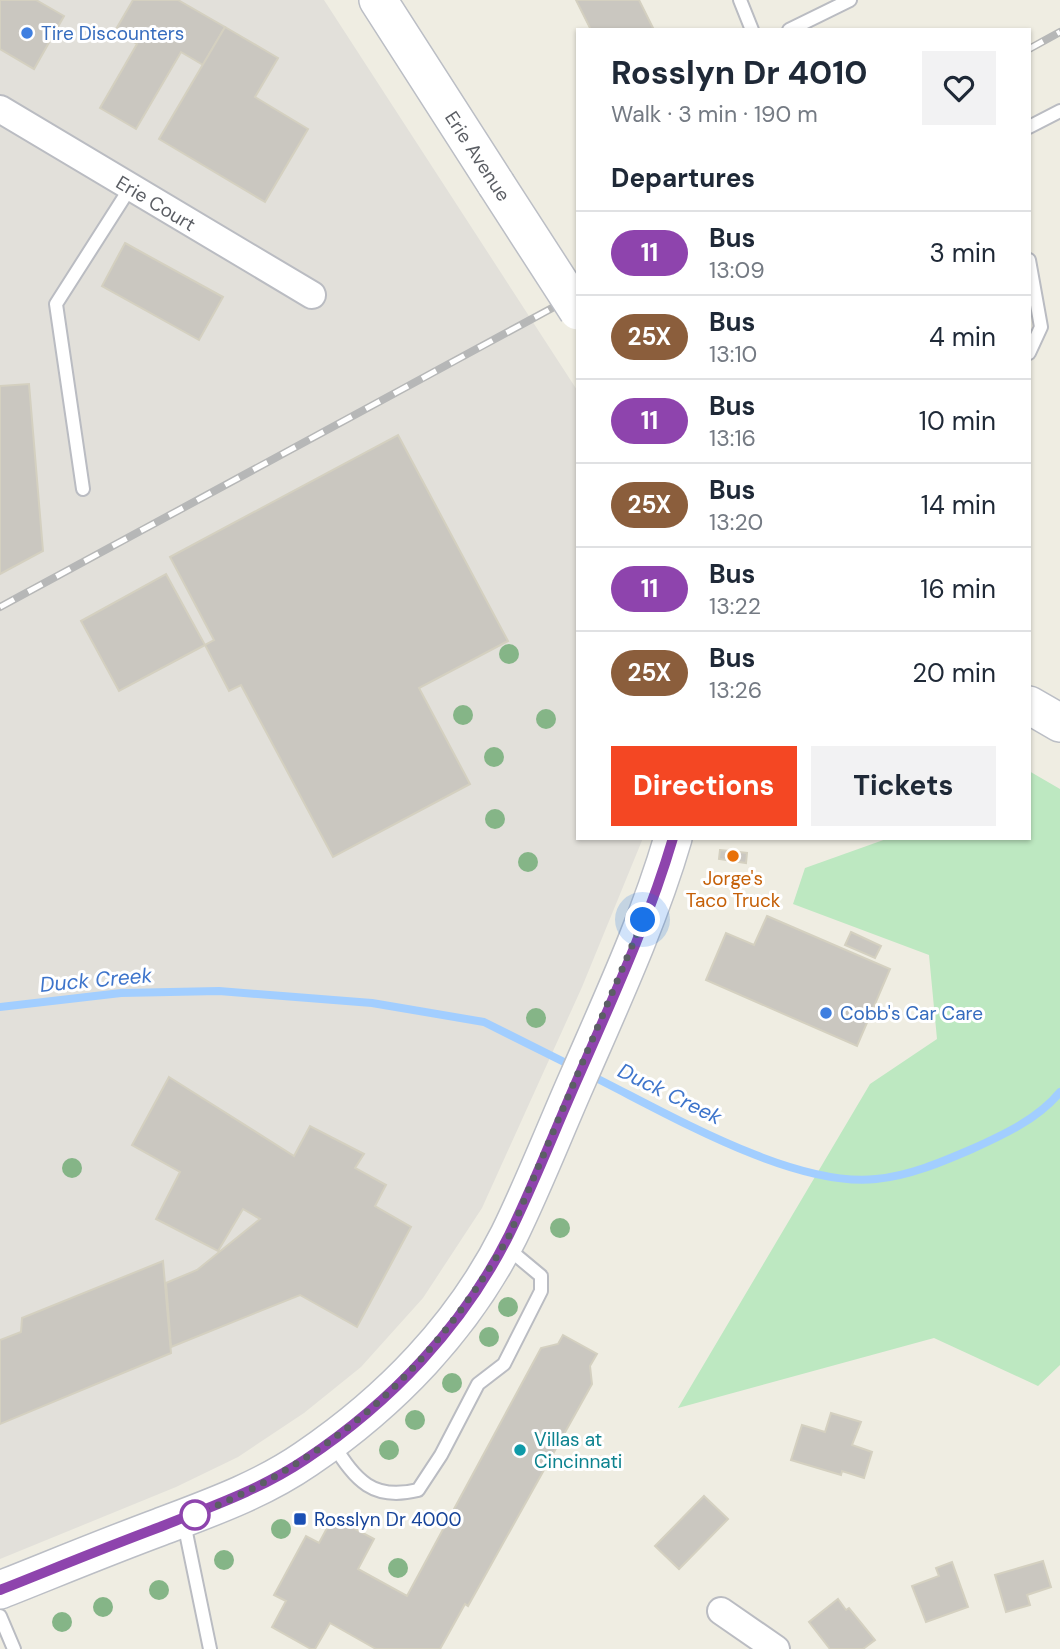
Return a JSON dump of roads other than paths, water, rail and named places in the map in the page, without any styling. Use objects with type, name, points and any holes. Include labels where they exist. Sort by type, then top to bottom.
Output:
[{"type":"street","name":"Erie Avenue","points":[[377,0],[576,309]]},
{"type":"street","name":"Erie Court","points":[[0,109],[312,295]]},
{"type":"street","points":[[1031,706],[1060,723]]},
{"type":"street","points":[[0,1590],[247,1492],[304,1461],[405,1379],[448,1330],[481,1283],[503,1245],[592,1046],[662,877],[672,840]]},
{"type":"street","points":[[721,1611],[776,1649]]},
{"type":"lane","points":[[740,0],[751,28]]},
{"type":"lane","points":[[793,28],[850,0]]},
{"type":"lane","points":[[1031,126],[1060,111]]},
{"type":"lane","points":[[83,489],[56,304],[130,188]]},
{"type":"lane","points":[[1031,271],[1041,327],[1031,349]]},
{"type":"lane","points":[[331,1441],[349,1471],[368,1488],[397,1495],[418,1490],[441,1455],[478,1384],[504,1364],[541,1291],[541,1276],[503,1245]]},
{"type":"lane","points":[[183,1519],[209,1649]]},
{"type":"lane","points":[[0,1616],[14,1649]]},
{"type":"waterway","name":"Duck Creek","points":[[0,1007],[121,993],[219,991],[372,1003],[484,1022],[572,1066]]},
{"type":"waterway","name":"Duck Creek","points":[[590,1075],[691,1127],[768,1160],[806,1172],[843,1179],[888,1177],[913,1172],[949,1159],[1019,1125],[1051,1102],[1060,1092]]},
{"type":"railway","points":[[1031,48],[1060,32]]},
{"type":"railway","points":[[0,607],[576,295]]},
{"type":"place","name":"Tire Discounters","points":[[27,33]]},
{"type":"place","name":"Jorge's Taco Truck","points":[[733,856]]},
{"type":"place","name":"Cobb's Car Care","points":[[826,1013]]},
{"type":"place","name":"Villas at Cincinnati","points":[[520,1450]]},
{"type":"place","name":"Rosslyn Dr 4000","points":[[300,1519]]}]
